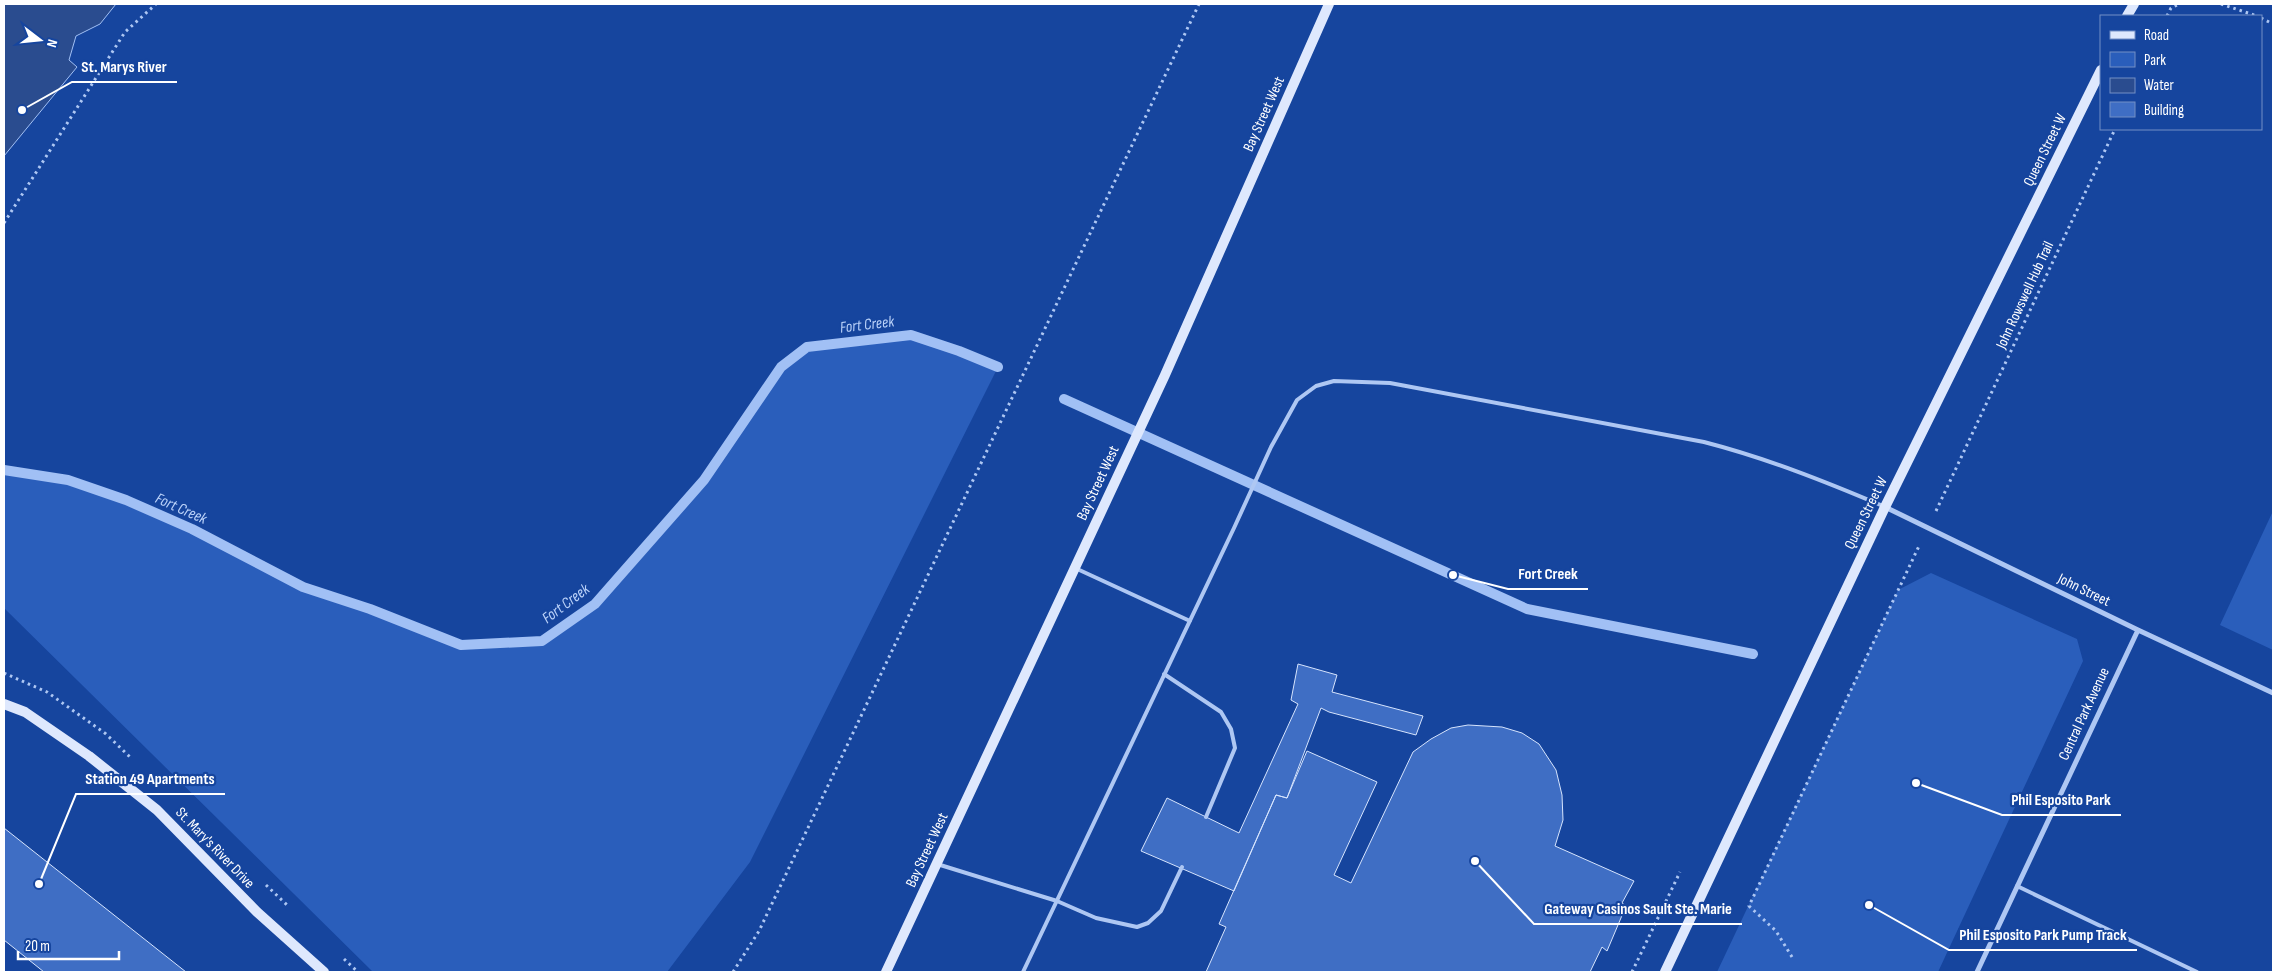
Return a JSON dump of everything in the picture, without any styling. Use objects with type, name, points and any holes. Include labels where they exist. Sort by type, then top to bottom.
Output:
[{"type":"main road","name":"Bay Street West","points":[[886,972],[1165,375],[1329,4]]},
{"type":"main road","points":[[2128,15],[2134,4]]},
{"type":"main road","name":"Queen Street W","points":[[1665,972],[1885,507],[2100,72]]},
{"type":"main road","name":"St. Mary's River Drive","points":[[4,704],[24,712],[89,756],[157,810],[257,912],[324,972]]},
{"type":"street","name":"John Street","points":[[1885,507],[2138,630],[2273,693]]},
{"type":"street","name":"Central Park Avenue","points":[[1977,972],[2138,630]]},
{"type":"lane","points":[[1023,972],[1234,528],[1271,446],[1297,400],[1316,386],[1334,381],[1390,383],[1712,444],[1791,468],[1885,507]]},
{"type":"lane","points":[[1075,568],[1190,620]]},
{"type":"lane","points":[[1164,674],[1221,712],[1231,729],[1235,748],[1206,818]]},
{"type":"lane","points":[[937,864],[1056,901],[1096,918],[1137,927],[1148,923],[1161,912],[1182,867]]},
{"type":"lane","points":[[2017,886],[2197,972]]},
{"type":"path","points":[[4,223],[125,32],[156,4]]},
{"type":"path","points":[[733,972],[763,922],[1199,4]]},
{"type":"path","points":[[2168,15],[2171,8],[2179,4]]},
{"type":"path","points":[[2221,4],[2254,15]]},
{"type":"path","name":"John Rowswell Hub Trail","points":[[1955,471],[2115,130]]},
{"type":"path","points":[[1792,957],[1776,932],[1749,906],[1898,590]]},
{"type":"path","points":[[1632,972],[1680,872]]},
{"type":"green space","points":[[911,335],[959,351],[998,367],[750,862],[667,972],[373,972],[4,608],[4,470],[11,470],[68,480],[126,500],[192,529],[303,587],[370,609],[460,645],[542,641],[607,590],[704,480],[781,367],[807,347]]},
{"type":"green space","points":[[2273,511],[2273,650],[2220,625]]},
{"type":"green space","points":[[1931,573],[2077,639],[2083,661],[1938,972],[1717,972],[1898,590]]},
{"type":"water","points":[[4,4],[116,4],[100,24],[76,36],[69,60],[77,67],[4,156]]},
{"type":"building","points":[[1298,664],[1337,675],[1332,692],[1423,716],[1416,735],[1329,712],[1321,708],[1287,798],[1276,795],[1234,891],[1141,851],[1167,798],[1239,833],[1298,704],[1291,700]]},
{"type":"building","points":[[1468,725],[1502,727],[1522,733],[1539,744],[1556,770],[1562,795],[1563,820],[1555,846],[1634,881],[1622,903],[1626,906],[1607,951],[1602,947],[1590,972],[1206,972],[1226,927],[1219,924],[1276,795],[1287,798],[1307,751],[1377,782],[1334,875],[1351,883],[1413,752],[1451,728]]},
{"type":"building","points":[[4,828],[186,972],[44,972],[4,940]]},
{"type":"waterway","name":"Fort Creek","points":[[4,470],[68,480],[126,500],[192,529],[303,587],[370,609],[461,645],[542,641],[595,604],[704,480],[781,367],[807,347],[911,335],[959,351],[998,367]]},
{"type":"waterway","name":"Fort Creek","points":[[1064,399],[1527,609],[1753,654]]},
{"type":"place","name":"St. Marys River","points":[[22,110]]},
{"type":"place","name":"Fort Creek","points":[[1453,575]]},
{"type":"place","name":"Phil Esposito Park","points":[[1916,783]]},
{"type":"place","name":"Gateway Casinos Sault Ste. Marie","points":[[1475,861]]},
{"type":"place","name":"Station 49 Apartments","points":[[39,884]]},
{"type":"place","name":"Phil Esposito Park Pump Track","points":[[1869,905]]}]
